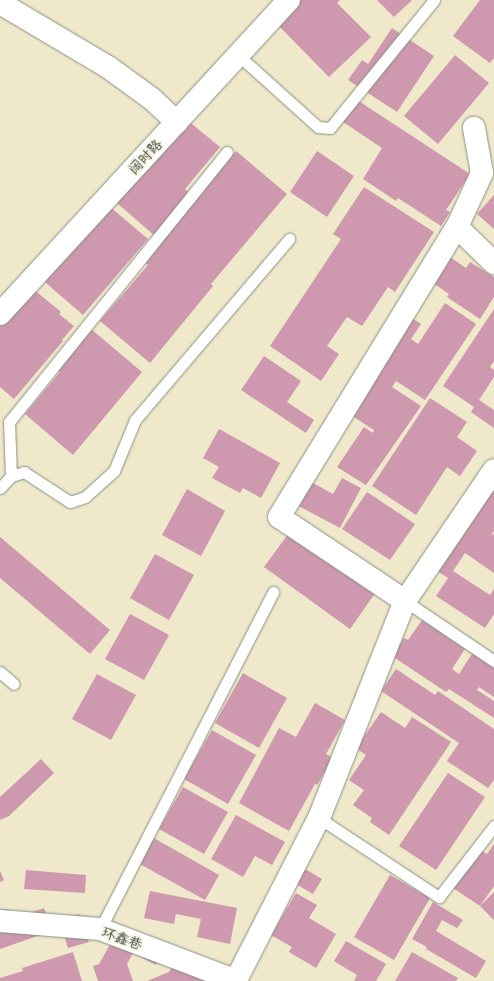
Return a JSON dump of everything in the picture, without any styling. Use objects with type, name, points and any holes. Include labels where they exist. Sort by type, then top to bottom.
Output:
[{"type":"street","name":"阔时路","points":[[0,314],[289,0]]},
{"type":"street","points":[[0,3],[108,67],[152,99],[177,122]]},
{"type":"street","points":[[405,601],[279,517],[457,227],[482,172],[474,128]]},
{"type":"street","points":[[457,227],[494,263]]},
{"type":"street","points":[[236,981],[319,818],[405,601],[494,470]]},
{"type":"street","name":"环鑫巷","points":[[0,921],[100,929],[236,981]]},
{"type":"lane","points":[[238,56],[318,127],[330,128],[434,0]]},
{"type":"lane","points":[[11,476],[9,422],[227,152]]},
{"type":"lane","points":[[0,488],[11,476],[24,472],[70,502],[85,497],[114,471],[135,420],[289,239]]},
{"type":"lane","points":[[100,929],[273,592]]},
{"type":"lane","points":[[405,601],[494,661]]},
{"type":"lane","points":[[0,672],[14,684]]},
{"type":"lane","points":[[319,818],[439,897],[494,826]]},
{"type":"building","points":[[295,0],[340,0],[337,3],[371,37],[329,77],[274,21]]},
{"type":"building","points":[[377,0],[412,0],[394,17]]},
{"type":"building","points":[[480,0],[494,0],[494,58],[490,63],[453,36]]},
{"type":"building","points":[[392,28],[434,56],[397,112],[348,80],[362,60],[368,64]]},
{"type":"building","points":[[455,55],[489,83],[438,144],[404,116]]},
{"type":"building","points":[[351,96],[470,174],[446,210],[450,212],[441,226],[398,198],[396,201],[363,179],[382,148],[337,118]]},
{"type":"building","points":[[175,110],[220,147],[185,189],[191,194],[155,236],[103,191]]},
{"type":"building","points":[[236,151],[287,194],[211,284],[213,286],[150,363],[100,321],[148,265],[143,261]]},
{"type":"building","points":[[317,151],[354,176],[327,217],[290,192]]},
{"type":"building","points":[[364,187],[434,232],[395,292],[388,287],[362,326],[347,317],[327,346],[339,354],[321,381],[270,346],[341,239],[333,234]]},
{"type":"building","points":[[494,195],[494,229],[477,214]]},
{"type":"building","points":[[102,200],[148,239],[83,315],[38,276]]},
{"type":"building","points":[[450,257],[466,268],[470,262],[494,277],[494,297],[480,319],[447,297],[449,294],[433,283]]},
{"type":"building","points":[[32,288],[61,312],[59,314],[74,326],[14,399],[0,387],[0,325]]},
{"type":"building","points":[[445,303],[476,324],[425,400],[396,381],[392,387],[421,406],[366,485],[337,467],[364,427],[373,433],[374,430],[346,412],[412,318],[421,324],[411,339],[418,344]]},
{"type":"building","points":[[494,309],[494,361],[490,367],[494,370],[494,377],[479,400],[494,410],[494,428],[471,412],[474,407],[443,386]]},
{"type":"building","points":[[91,329],[142,372],[73,455],[25,414],[60,372],[57,370]]},
{"type":"building","points":[[264,356],[301,381],[287,402],[314,420],[306,433],[241,390]]},
{"type":"building","points":[[430,398],[467,422],[457,437],[477,451],[460,476],[447,467],[416,515],[372,486]]},
{"type":"building","points":[[219,429],[280,463],[261,498],[243,488],[240,493],[212,478],[219,467],[203,458]]},
{"type":"building","points":[[342,478],[361,488],[340,528],[293,503],[306,479],[333,494]]},
{"type":"building","points":[[486,487],[494,493],[494,531],[491,535],[494,534],[494,573],[465,553],[453,571],[490,595],[494,589],[494,614],[485,628],[436,596],[448,578],[437,571]]},
{"type":"building","points":[[187,489],[225,511],[201,556],[162,535]]},
{"type":"building","points":[[367,492],[415,524],[390,560],[342,529]]},
{"type":"building","points":[[291,530],[376,592],[350,629],[264,567]]},
{"type":"building","points":[[0,537],[110,630],[90,654],[0,578]]},
{"type":"building","points":[[155,554],[194,575],[169,620],[130,598]]},
{"type":"building","points":[[130,614],[169,635],[144,680],[105,659]]},
{"type":"building","points":[[422,620],[465,649],[452,669],[459,674],[473,652],[494,667],[494,697],[479,687],[477,690],[494,701],[494,718],[449,689],[446,692],[392,656],[404,638],[408,640]]},
{"type":"building","points":[[396,669],[435,695],[438,691],[494,729],[494,780],[488,788],[447,761],[459,743],[381,691]]},
{"type":"building","points":[[243,673],[287,698],[259,748],[215,723]]},
{"type":"building","points":[[97,674],[136,695],[111,740],[72,719]]},
{"type":"building","points":[[315,703],[345,720],[326,754],[333,758],[317,785],[315,784],[289,831],[239,803],[279,728],[296,737]]},
{"type":"building","points":[[381,712],[405,728],[412,717],[451,742],[389,835],[370,822],[372,818],[353,805],[364,790],[349,780],[366,755],[356,748]]},
{"type":"building","points":[[212,730],[256,755],[228,804],[184,779]]},
{"type":"building","points":[[41,759],[54,773],[9,816],[0,820],[0,797]]},
{"type":"building","points":[[448,773],[485,797],[436,870],[399,846]]},
{"type":"building","points":[[183,787],[228,812],[204,854],[159,829]]},
{"type":"building","points":[[236,815],[285,842],[272,865],[255,856],[243,877],[211,859]]},
{"type":"building","points":[[152,837],[219,875],[205,900],[138,863]]},
{"type":"building","points":[[494,844],[494,886],[480,906],[453,888],[480,850],[487,854]]},
{"type":"building","points":[[305,869],[322,879],[313,894],[296,884]]},
{"type":"building","points":[[26,870],[86,875],[85,893],[24,889]]},
{"type":"building","points":[[0,871],[4,880],[0,882]]},
{"type":"building","points":[[390,875],[430,898],[394,960],[354,937]]},
{"type":"building","points":[[150,891],[237,908],[230,944],[197,937],[201,919],[176,914],[174,924],[144,918]]},
{"type":"building","points":[[494,892],[494,920],[480,906]]},
{"type":"building","points":[[296,893],[317,905],[309,918],[336,934],[316,968],[289,952],[292,947],[271,935]]},
{"type":"building","points":[[433,902],[463,920],[457,928],[442,920],[436,931],[486,961],[476,978],[426,949],[427,947],[412,939]]},
{"type":"building","points":[[44,908],[52,931],[0,949],[0,912],[8,909],[12,919]]},
{"type":"building","points":[[79,914],[89,942],[68,948],[59,920]]},
{"type":"building","points":[[121,925],[165,950],[156,965],[133,953],[127,964],[133,981],[98,981],[93,966],[99,964]]},
{"type":"building","points":[[346,941],[386,964],[376,981],[354,981],[357,975],[334,961]]},
{"type":"building","points":[[182,950],[211,966],[203,981],[147,981],[169,972]]},
{"type":"building","points":[[73,952],[82,981],[0,981],[0,978],[23,971],[22,968]]},
{"type":"building","points":[[412,952],[458,978],[456,981],[395,981]]}]
